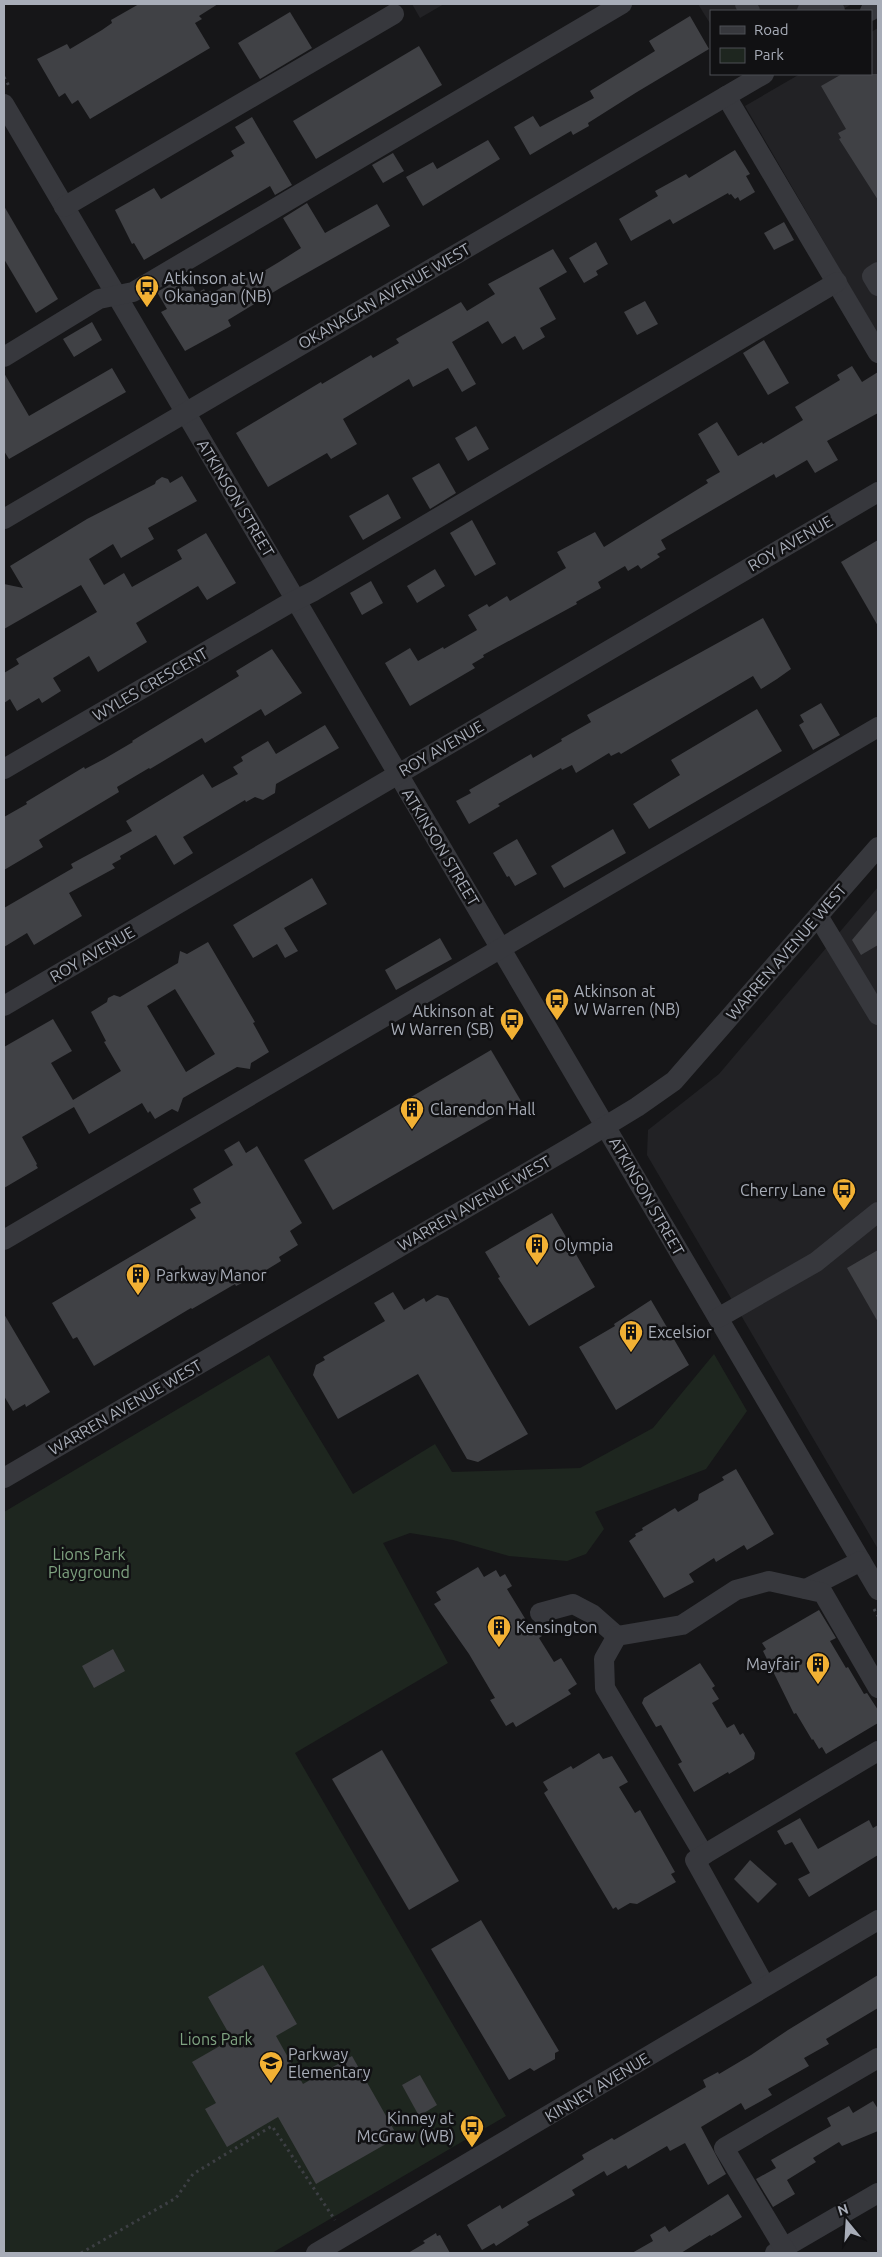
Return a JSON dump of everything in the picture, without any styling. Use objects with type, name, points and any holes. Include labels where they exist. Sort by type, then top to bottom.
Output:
[{"type":"street","points":[[4,357],[100,300],[133,292],[622,4]]},
{"type":"street","points":[[809,10],[820,4]]},
{"type":"street","points":[[64,207],[394,14]]},
{"type":"street","name":"OKANAGAN AVENUE WEST","points":[[4,519],[762,75]]},
{"type":"street","points":[[726,96],[877,349]]},
{"type":"street","name":"ATKINSON STREET","points":[[4,104],[878,1590]]},
{"type":"street","name":"WYLES CRESCENT","points":[[4,770],[296,599],[314,591],[836,282]]},
{"type":"street","name":"ROY AVENUE","points":[[4,1006],[878,492]]},
{"type":"street","points":[[4,1240],[878,727]]},
{"type":"street","name":"WARREN AVENUE WEST","points":[[4,1478],[606,1126],[674,1081],[878,847]]},
{"type":"street","points":[[818,916],[878,1015]]},
{"type":"street","points":[[718,1318],[816,1262],[878,1212]]},
{"type":"street","points":[[806,1589],[861,1560]]},
{"type":"street","points":[[616,1636],[682,1625],[736,1590],[769,1581],[823,1593],[878,1688]]},
{"type":"street","points":[[540,1613],[573,1604],[592,1614],[616,1636]]},
{"type":"street","points":[[616,1636],[604,1659],[605,1688],[704,1855]]},
{"type":"street","points":[[765,1986],[694,1860],[878,1750]]},
{"type":"street","name":"KINNEY AVENUE","points":[[324,2251],[346,2236],[878,1920]]},
{"type":"street","points":[[878,2058],[724,2148],[782,2252],[878,2193]]},
{"type":"path","points":[[81,2253],[176,2198],[193,2174],[272,2126],[346,2236]]},
{"type":"shaded area","points":[[412,4],[444,4],[420,18]]},
{"type":"shaded area","points":[[698,4],[852,4],[842,10],[710,10],[710,23]]},
{"type":"shaded area","points":[[878,28],[878,335],[745,106],[798,75],[872,75],[872,31]]},
{"type":"shaded area","points":[[878,887],[878,1549],[647,1155],[648,1130],[719,1074]]},
{"type":"green space","name":"Lions Park","points":[[714,1354],[747,1411],[706,1469],[595,1512],[604,1529],[586,1554],[567,1561],[509,1556],[453,1540],[410,1533],[383,1543],[448,1663],[295,1753],[506,2116],[272,2253],[4,2253],[4,1512],[269,1355],[353,1494],[435,1444],[452,1472],[580,1468],[653,1428]]},
{"type":"building","points":[[139,4],[218,4],[199,16],[202,19],[195,23],[210,48],[90,119],[78,100],[72,104],[65,93],[59,97],[37,59],[67,44],[70,49],[112,23],[111,20]]},
{"type":"building","points":[[290,12],[312,48],[260,79],[238,43]]},
{"type":"building","points":[[690,16],[709,49],[588,123],[589,126],[573,135],[571,131],[530,155],[514,127],[533,116],[540,127],[594,98],[590,91],[655,51],[649,41]]},
{"type":"building","points":[[419,46],[442,85],[316,159],[293,121]]},
{"type":"building","points":[[878,74],[878,200],[839,139],[841,138],[838,133],[846,129],[821,86],[840,75]]},
{"type":"building","points":[[252,117],[292,185],[275,195],[270,186],[144,260],[134,243],[132,244],[115,210],[154,188],[161,199],[234,156],[231,151],[245,143],[235,127]]},
{"type":"building","points":[[488,140],[500,159],[423,206],[406,177],[433,162],[437,169]]},
{"type":"building","points":[[735,150],[750,174],[746,176],[755,192],[740,201],[738,197],[735,199],[728,193],[673,224],[670,219],[631,241],[619,219],[658,196],[655,191],[686,174],[689,178]]},
{"type":"building","points":[[393,153],[404,171],[383,183],[372,165]]},
{"type":"building","points":[[307,203],[325,233],[377,204],[390,226],[282,287],[228,320],[231,326],[185,351],[161,312],[167,309],[157,292],[186,275],[197,293],[204,289],[207,294],[245,274],[249,280],[301,248],[283,218]]},
{"type":"building","points":[[4,206],[58,299],[36,313],[4,259]]},
{"type":"building","points":[[784,222],[794,240],[774,250],[764,233]]},
{"type":"building","points":[[596,242],[608,264],[596,271],[598,275],[584,283],[569,258]]},
{"type":"building","points":[[553,249],[567,272],[539,288],[556,319],[540,328],[545,337],[523,350],[515,336],[502,344],[488,321],[452,342],[476,384],[462,392],[448,368],[413,387],[409,379],[343,419],[357,444],[331,459],[327,453],[268,487],[236,433],[321,382],[322,384],[371,355],[373,358],[399,343],[396,339],[461,302],[467,311],[495,294],[488,284]]},
{"type":"building","points":[[645,301],[658,324],[637,335],[624,312]]},
{"type":"building","points":[[92,322],[102,340],[74,357],[63,339]]},
{"type":"building","points":[[764,340],[789,383],[768,395],[743,353]]},
{"type":"building","points":[[852,366],[862,382],[878,372],[878,413],[827,441],[838,460],[815,473],[807,460],[776,478],[774,474],[661,540],[666,549],[657,554],[660,557],[641,569],[638,565],[628,571],[625,566],[598,582],[601,588],[576,602],[577,604],[483,655],[484,657],[472,664],[475,668],[410,706],[385,663],[410,648],[418,661],[443,647],[444,649],[477,630],[468,615],[487,604],[489,607],[507,596],[510,601],[566,568],[557,552],[595,532],[604,547],[708,483],[706,480],[720,472],[698,434],[717,422],[738,456],[762,442],[763,444],[803,420],[795,407],[840,380],[837,375]]},
{"type":"building","points":[[112,368],[126,392],[9,459],[4,451],[4,373],[29,416]]},
{"type":"building","points":[[476,426],[489,449],[468,461],[455,438]]},
{"type":"building","points":[[439,463],[456,493],[430,509],[412,478]]},
{"type":"building","points":[[182,476],[197,501],[148,528],[154,539],[121,558],[113,544],[89,559],[104,585],[124,573],[132,587],[182,559],[177,550],[206,533],[236,583],[207,600],[198,586],[136,623],[147,642],[98,672],[89,656],[53,678],[61,691],[42,703],[39,698],[17,711],[10,699],[4,703],[4,673],[19,664],[16,659],[97,612],[81,585],[4,629],[4,584],[23,588],[10,566],[87,519],[155,484],[162,477],[168,479],[170,483]]},
{"type":"building","points":[[388,494],[401,518],[363,540],[349,516]]},
{"type":"building","points":[[472,520],[496,564],[475,576],[450,533]]},
{"type":"building","points":[[878,540],[878,626],[841,562]]},
{"type":"building","points":[[435,569],[445,586],[417,603],[407,586]]},
{"type":"building","points":[[371,581],[383,603],[362,615],[350,593]]},
{"type":"building","points":[[763,618],[791,669],[777,679],[761,689],[753,676],[621,754],[619,752],[611,756],[609,753],[576,773],[572,765],[562,770],[561,768],[498,804],[500,806],[469,824],[456,801],[471,793],[469,790],[531,754],[533,758],[562,741],[561,739],[591,722],[587,715]]},
{"type":"building","points":[[272,649],[302,693],[265,716],[261,709],[205,743],[202,738],[117,787],[119,792],[39,840],[43,847],[4,870],[4,817],[84,767],[85,769],[133,742],[239,676],[236,671]]},
{"type":"building","points":[[821,703],[840,735],[813,750],[799,725],[804,722],[800,715]]},
{"type":"building","points":[[757,709],[782,751],[649,829],[633,804],[680,775],[671,760]]},
{"type":"building","points":[[325,725],[339,748],[276,784],[275,793],[263,800],[255,797],[246,802],[245,800],[183,837],[193,853],[174,865],[156,835],[120,856],[121,859],[112,864],[115,868],[69,893],[82,916],[34,945],[27,933],[4,947],[4,908],[73,868],[71,864],[132,831],[126,821],[203,774],[212,788],[238,774],[233,767],[243,761],[241,757],[268,741],[276,754]]},
{"type":"building","points":[[613,829],[626,853],[564,888],[551,866]]},
{"type":"building","points":[[517,839],[537,874],[515,886],[509,876],[507,877],[493,853]]},
{"type":"building","points":[[312,878],[327,904],[284,928],[298,951],[285,958],[277,944],[253,958],[233,925]]},
{"type":"building","points":[[878,909],[878,945],[861,955],[852,940]]},
{"type":"building","points":[[440,938],[452,959],[396,990],[385,970]]},
{"type":"building","points":[[208,942],[255,1022],[253,1023],[269,1052],[251,1063],[250,1069],[237,1067],[183,1098],[178,1112],[172,1109],[155,1119],[150,1111],[148,1113],[142,1103],[89,1134],[74,1107],[22,1137],[38,1168],[4,1188],[4,1047],[53,1019],[72,1051],[51,1063],[73,1100],[121,1071],[104,1042],[106,1041],[91,1012],[107,1002],[108,998],[114,995],[120,997],[178,963],[180,951],[187,954]],"holes":[[[175,989],[215,1054],[186,1072],[147,1006]]]},
{"type":"building","name":"Clarendon Hall","points":[[491,1050],[521,1101],[333,1210],[304,1160]]},
{"type":"building","points":[[239,1141],[246,1153],[257,1146],[302,1223],[290,1231],[298,1245],[279,1257],[281,1261],[263,1272],[236,1286],[235,1284],[191,1308],[94,1366],[77,1337],[73,1339],[52,1303],[196,1218],[190,1209],[201,1203],[193,1189],[233,1165],[224,1150]]},
{"type":"building","name":"Olympia","points":[[552,1213],[595,1287],[529,1326],[498,1278],[500,1277],[485,1252]]},
{"type":"building","points":[[878,1250],[878,1322],[847,1268]]},
{"type":"building","points":[[393,1292],[404,1310],[424,1298],[426,1302],[437,1295],[448,1298],[528,1434],[478,1462],[467,1459],[418,1374],[338,1419],[313,1375],[316,1365],[325,1360],[323,1357],[385,1321],[374,1303]]},
{"type":"building","name":"Excelsior","points":[[651,1300],[689,1365],[616,1410],[579,1347],[615,1326],[614,1324]]},
{"type":"building","points":[[4,1314],[50,1392],[26,1407],[25,1404],[13,1411],[4,1396]]},
{"type":"building","points":[[736,1469],[774,1534],[747,1550],[744,1545],[716,1562],[714,1558],[689,1574],[694,1582],[664,1598],[629,1541],[636,1536],[635,1534],[643,1530],[642,1528],[675,1508],[678,1512],[698,1500],[699,1494],[724,1480],[722,1477]]},
{"type":"building","name":"Kensington","points":[[478,1567],[484,1577],[496,1570],[500,1577],[505,1574],[512,1586],[507,1589],[529,1625],[534,1623],[542,1636],[539,1638],[554,1662],[561,1658],[577,1684],[568,1690],[571,1694],[516,1727],[513,1722],[506,1726],[490,1700],[495,1698],[469,1654],[434,1604],[441,1600],[436,1592]]},
{"type":"building","name":"Mayfair","points":[[819,1610],[836,1638],[830,1641],[864,1694],[867,1693],[878,1710],[878,1723],[826,1754],[822,1747],[819,1749],[796,1713],[794,1714],[763,1651],[766,1649],[762,1643]]},
{"type":"building","points":[[113,1649],[125,1671],[94,1688],[82,1666]]},
{"type":"building","points":[[700,1663],[715,1686],[712,1688],[719,1699],[712,1703],[727,1728],[734,1724],[740,1735],[743,1733],[755,1753],[754,1759],[694,1792],[678,1764],[682,1762],[661,1725],[656,1727],[642,1703],[644,1698]]},
{"type":"building","points":[[382,1750],[459,1881],[409,1910],[332,1779]]},
{"type":"building","points":[[599,1753],[603,1759],[612,1756],[628,1782],[619,1787],[635,1813],[640,1810],[675,1872],[671,1874],[676,1882],[637,1904],[630,1903],[618,1910],[616,1907],[613,1909],[544,1793],[548,1790],[543,1782],[571,1766],[573,1769]]},
{"type":"building","points":[[800,1818],[818,1849],[869,1820],[873,1828],[878,1825],[878,1855],[809,1897],[798,1879],[810,1873],[792,1842],[785,1845],[777,1831]]},
{"type":"building","points":[[750,1860],[777,1884],[758,1903],[734,1879]]},
{"type":"building","points":[[481,1920],[559,2051],[555,2053],[555,2059],[534,2071],[530,2068],[509,2080],[431,1949]]},
{"type":"building","points":[[263,1965],[297,2024],[276,2036],[303,2084],[352,2056],[398,2137],[316,2184],[278,2117],[227,2147],[205,2109],[216,2103],[192,2062],[232,2039],[208,1997]]},
{"type":"building","points":[[878,1975],[878,2008],[826,2039],[829,2044],[804,2058],[809,2066],[768,2089],[772,2095],[745,2110],[741,2103],[701,2127],[726,2174],[708,2185],[685,2143],[670,2151],[667,2146],[628,2169],[626,2165],[607,2176],[604,2171],[572,2190],[575,2195],[527,2222],[529,2225],[496,2246],[494,2243],[482,2250],[467,2225],[500,2205],[502,2209],[584,2159],[582,2155],[612,2138],[614,2140],[706,2087],[703,2080],[718,2072],[719,2074],[751,2055]]},
{"type":"building","points":[[420,2075],[437,2105],[419,2116],[402,2085]]},
{"type":"building","points":[[873,2101],[878,2109],[878,2131],[842,2146],[839,2142],[813,2158],[816,2162],[787,2180],[795,2194],[773,2207],[756,2179],[776,2168],[771,2160],[831,2126],[827,2118],[849,2106],[853,2113]]},
{"type":"building","points":[[728,2194],[742,2217],[681,2253],[632,2253],[653,2241],[650,2235],[665,2226],[669,2232]]},
{"type":"building","points":[[436,2233],[437,2236],[440,2235],[450,2253],[408,2253],[425,2243],[423,2241]]},
{"type":"place","name":"Atkinson at W Okanagan (NB)","points":[[147,308]]},
{"type":"place","name":"Atkinson at W Warren (NB)","points":[[557,1021]]},
{"type":"place","name":"Atkinson at W Warren (SB)","points":[[512,1041]]},
{"type":"place","name":"Clarendon Hall","points":[[412,1130]]},
{"type":"place","name":"Cherry Lane","points":[[844,1211]]},
{"type":"place","name":"Olympia","points":[[537,1266]]},
{"type":"place","name":"Parkway Manor","points":[[138,1296]]},
{"type":"place","name":"Excelsior","points":[[631,1353]]},
{"type":"place","name":"Kensington","points":[[499,1648]]},
{"type":"place","name":"Mayfair","points":[[818,1685]]},
{"type":"place","name":"Parkway Elementary","points":[[271,2084]]},
{"type":"place","name":"Kinney at McGraw (WB)","points":[[472,2148]]},
{"type":"park label","name":"Lions Park Playground","points":[[89,1563]]}]
